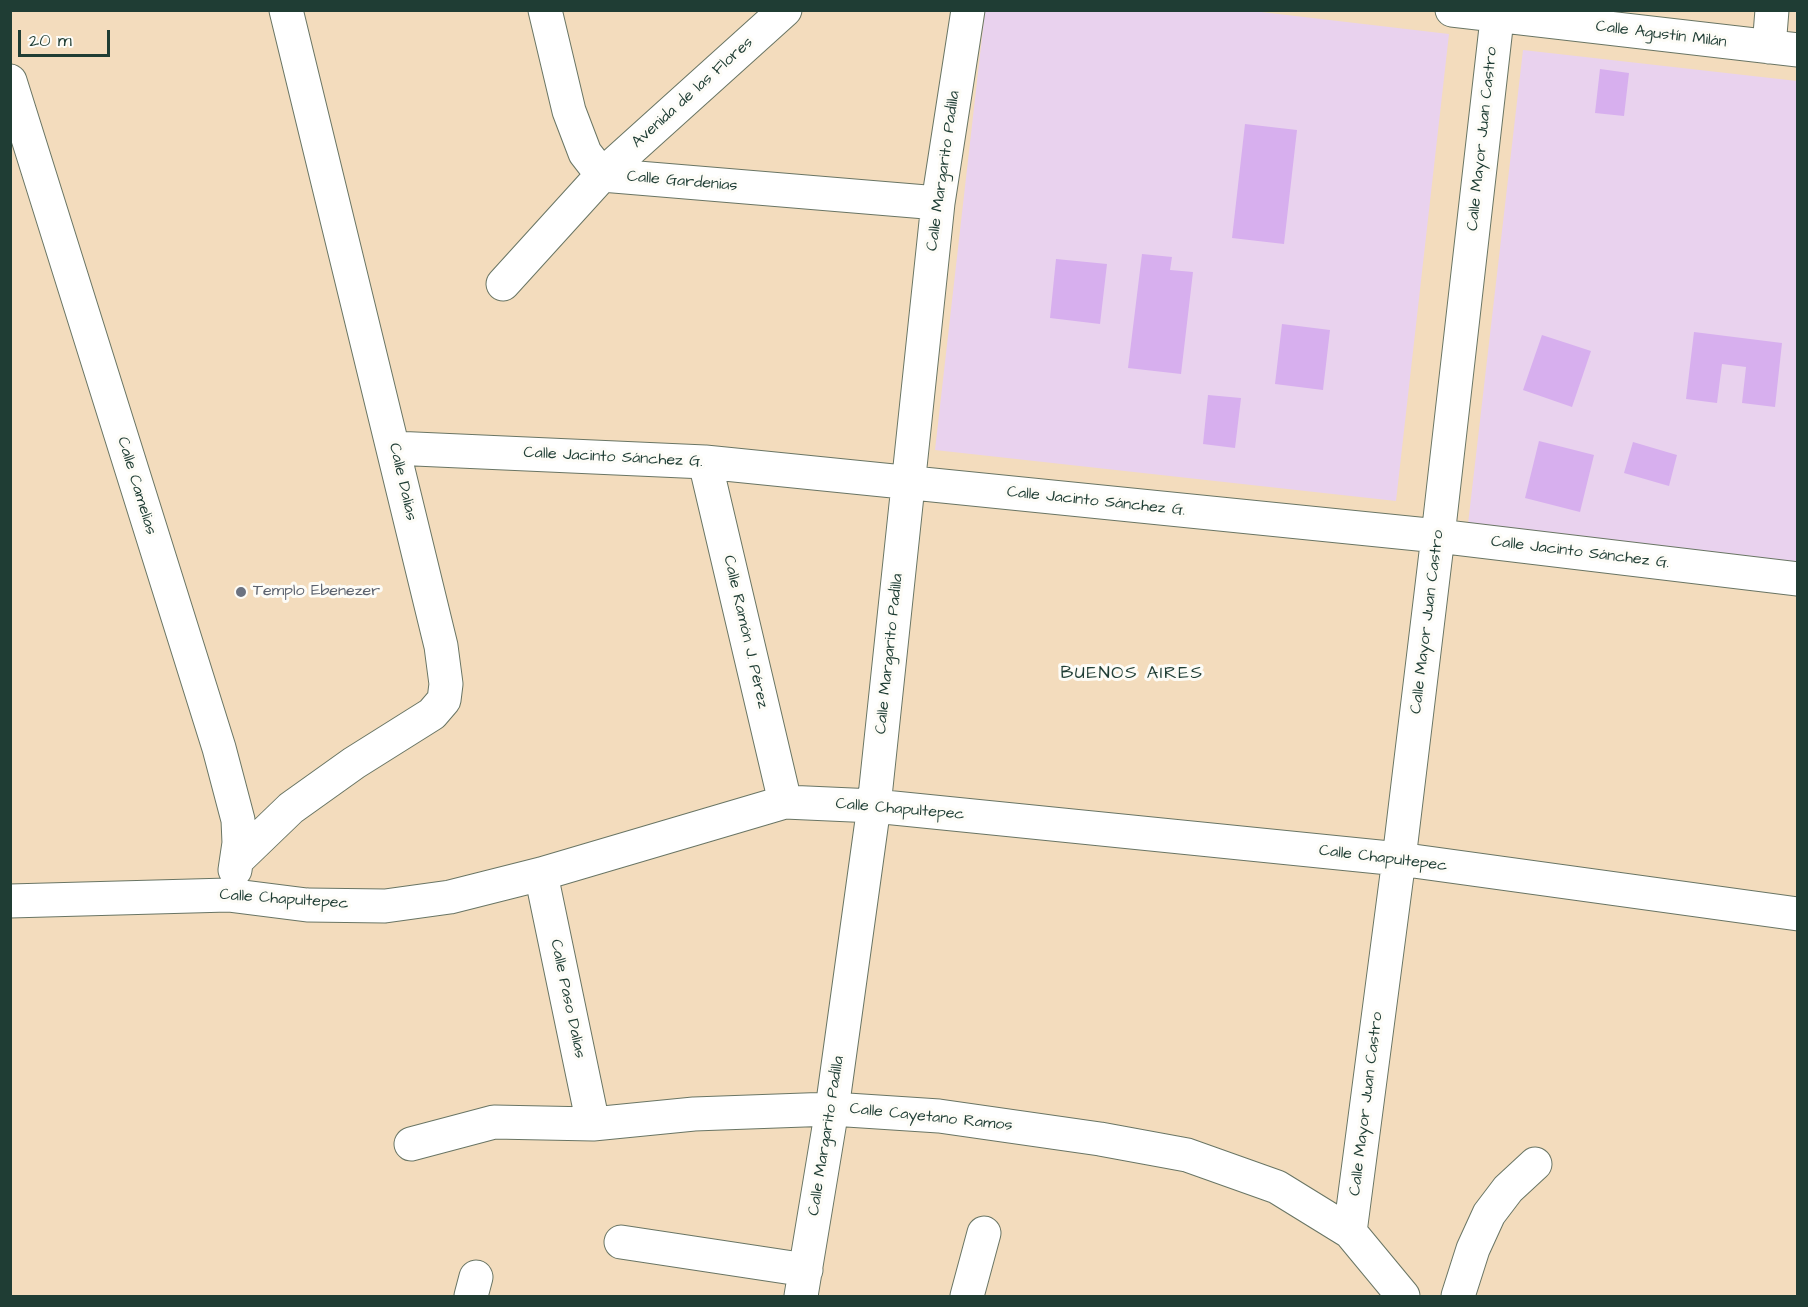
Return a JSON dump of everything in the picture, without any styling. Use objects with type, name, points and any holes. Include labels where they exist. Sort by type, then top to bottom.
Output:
[{"type":"street","name":"Calle Dalias","points":[[237,860],[291,808],[354,763],[432,714],[444,700],[446,672],[286,10]]},
{"type":"street","points":[[545,10],[569,111],[585,153],[602,175]]},
{"type":"street","name":"Avenida de las Flores","points":[[503,284],[602,175],[784,10]]},
{"type":"street","name":"Calle Margarito Padilla","points":[[804,1283],[832,1109],[873,806],[938,203],[968,10]]},
{"type":"street","name":"Calle Agustín Milán","points":[[1452,10],[1497,13],[1783,49]]},
{"type":"street","points":[[1772,10],[1783,49]]},
{"type":"street","name":"Calle Mayor Juan Castro","points":[[1350,1232],[1399,859],[1438,536],[1497,13]]},
{"type":"street","name":"Calle Camelias","points":[[10,81],[219,748],[238,820],[237,860],[228,895]]},
{"type":"street","name":"Calle Gardenias","points":[[602,175],[938,203]]},
{"type":"street","name":"Calle Jacinto Sánchez G.","points":[[393,448],[705,462],[1438,536],[1797,579]]},
{"type":"street","name":"Calle Ramón J. Pérez","points":[[705,462],[785,802]]},
{"type":"street","name":"Calle Chapultepec","points":[[10,901],[228,895],[307,905],[385,906],[450,897],[541,874],[785,802],[873,806],[1399,859],[1797,914]]},
{"type":"street","name":"Calle Paso Dalias","points":[[541,874],[593,1124]]},
{"type":"street","name":"Calle Cayetano Ramos","points":[[411,1144],[494,1122],[593,1124],[694,1113],[832,1109],[939,1116],[1100,1139],[1187,1155],[1277,1187],[1350,1232],[1403,1296]]},
{"type":"street","points":[[1458,1296],[1473,1249],[1489,1214],[1508,1189],[1535,1164]]},
{"type":"street","points":[[967,1296],[984,1233]]},
{"type":"street","points":[[621,1242],[804,1283]]},
{"type":"shaded area","points":[[1244,10],[1449,34],[1396,501],[935,450],[985,11]]},
{"type":"shaded area","points":[[1523,50],[1797,81],[1797,562],[1468,524]]},
{"type":"building","points":[[1600,69],[1629,73],[1624,116],[1595,113]]},
{"type":"building","points":[[1245,124],[1297,130],[1284,244],[1232,238]]},
{"type":"building","points":[[1142,254],[1172,257],[1170,270],[1193,272],[1181,374],[1128,368]]},
{"type":"building","points":[[1056,259],[1107,264],[1100,324],[1050,318]]},
{"type":"building","points":[[1282,324],[1330,330],[1323,390],[1275,384]]},
{"type":"building","points":[[1694,332],[1782,343],[1775,407],[1742,403],[1746,367],[1722,364],[1717,403],[1686,399]]},
{"type":"building","points":[[1542,335],[1591,351],[1572,407],[1523,390]]},
{"type":"building","points":[[1208,395],[1241,398],[1235,448],[1203,444]]},
{"type":"building","points":[[1539,441],[1594,455],[1580,512],[1525,498]]},
{"type":"building","points":[[1633,442],[1677,455],[1669,486],[1624,473]]},
{"type":"place","name":"Templo Ebenezer","points":[[241,592]]},
{"type":"district","name":"BUENOS AIRES","points":[[1132,674]]}]
